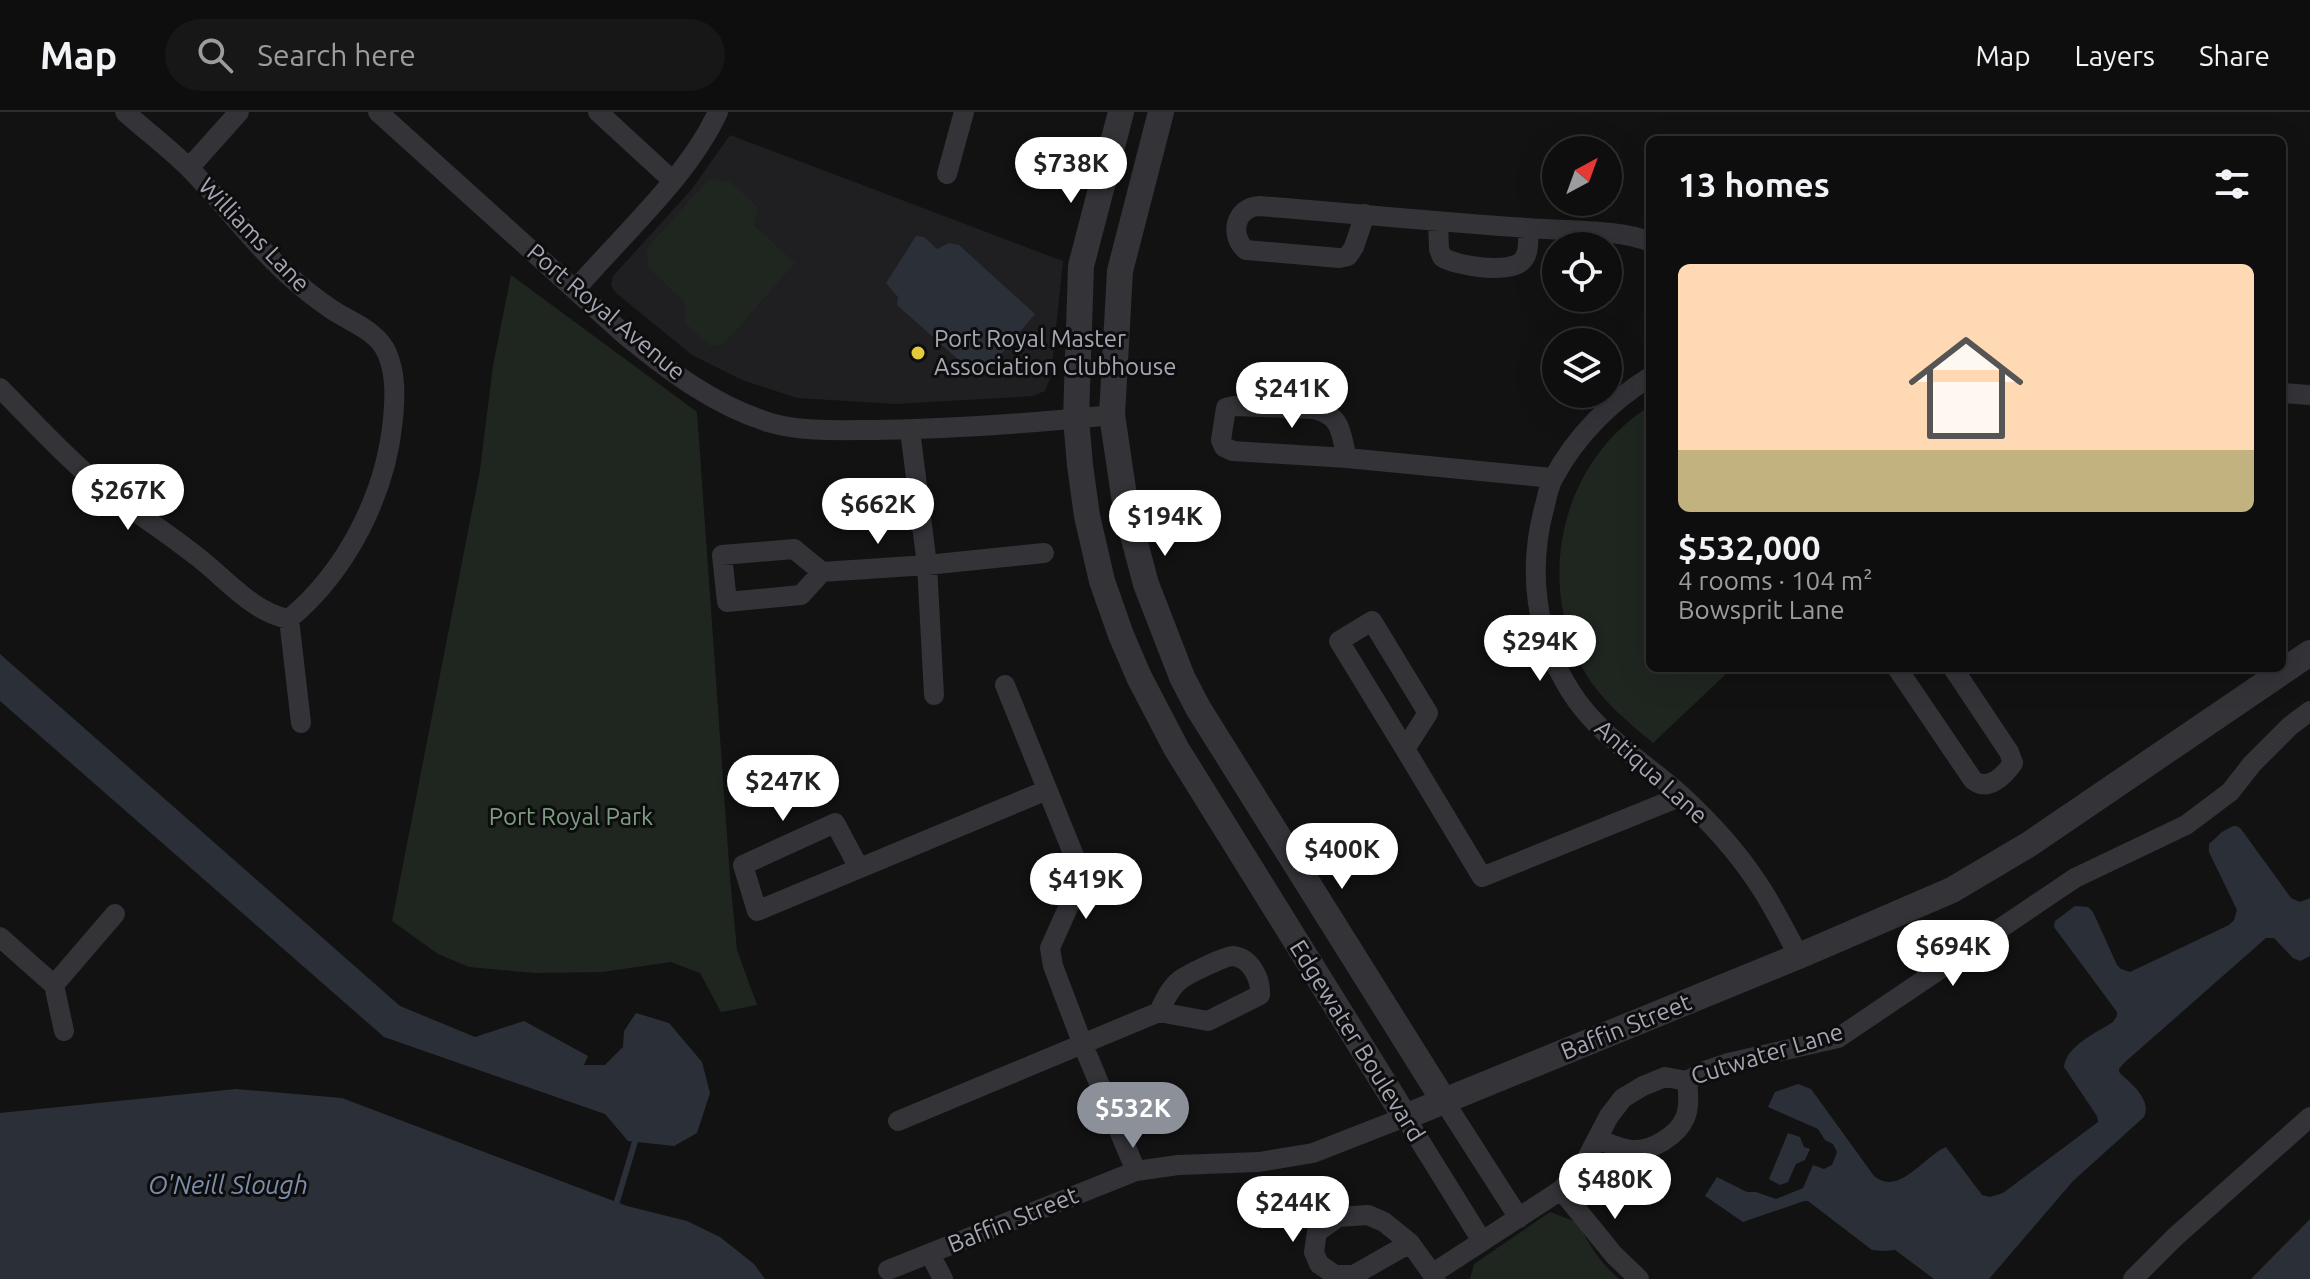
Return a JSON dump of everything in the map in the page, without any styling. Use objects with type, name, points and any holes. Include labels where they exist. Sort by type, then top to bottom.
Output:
[{"type":"street","name":"Williams Lane","points":[[125,112],[189,168],[261,249],[300,286],[377,338],[386,351],[393,372],[395,399],[392,432],[382,476],[370,508],[348,550],[305,605],[289,619]]},
{"type":"street","name":"Williams Lane","points":[[189,168],[239,112]]},
{"type":"street","name":"Port Royal Avenue","points":[[378,112],[625,335],[665,368],[731,407],[773,424],[816,429],[910,430],[1112,415]]},
{"type":"street","points":[[598,112],[673,181]]},
{"type":"street","points":[[575,290],[673,181],[718,112]]},
{"type":"street","points":[[947,174],[964,112]]},
{"type":"street","name":"Edgewater Boulevard","points":[[1121,112],[1081,266],[1076,419],[1087,516],[1102,581],[1121,635],[1151,703],[1195,780],[1482,1241]]},
{"type":"street","name":"Edgewater Boulevard","points":[[1161,112],[1120,271],[1112,415],[1126,509],[1146,584],[1182,677],[1226,754],[1519,1218]]},
{"type":"street","points":[[1365,214],[1348,256],[1339,258],[1246,250],[1240,245],[1237,221],[1242,210],[1250,206],[1365,214],[1528,228],[1620,234],[1646,241]]},
{"type":"street","points":[[1438,221],[1442,257],[1457,264],[1503,268],[1516,266],[1525,257],[1528,228]]},
{"type":"street","name":"Antiqua Lane","points":[[1646,380],[1607,409],[1583,435],[1552,478],[1535,550],[1535,593],[1549,649],[1571,692],[1593,721],[1682,796],[1736,853],[1757,882],[1799,956]]},
{"type":"street","points":[[0,388],[46,437],[97,482],[196,555],[254,604],[274,616],[289,619],[301,723]]},
{"type":"street","points":[[2286,393],[2310,395]]},
{"type":"street","points":[[1347,458],[1337,424],[1325,412],[1314,409],[1226,408],[1221,440],[1224,447],[1233,451],[1347,458],[1552,478]]},
{"type":"street","points":[[910,430],[927,565],[934,695]]},
{"type":"street","points":[[822,572],[801,595],[727,602],[722,555],[794,549],[822,572],[1044,553]]},
{"type":"street","points":[[1405,749],[1428,713],[1372,621],[1339,641],[1482,877],[1682,796]]},
{"type":"street","name":"Baffin Street","points":[[2286,669],[2310,653]]},
{"type":"street","points":[[1900,672],[1973,780],[1979,785],[1987,785],[2013,763],[2009,752],[1956,672]]},
{"type":"street","name":"Baffin Street","points":[[888,1270],[1136,1171],[1178,1165],[1259,1162],[1313,1153],[1799,956],[1952,890],[2015,853],[2282,672]]},
{"type":"street","points":[[1005,685],[1081,873],[1050,948],[1053,966],[1136,1171]]},
{"type":"street","name":"Cutwater Lane","points":[[1434,1277],[1482,1241],[1561,1190],[1585,1162],[1609,1116],[1623,1098],[1665,1077],[1687,1081],[1728,1063],[1838,1038],[2075,878],[2186,825],[2230,792],[2280,735],[2310,711]]},
{"type":"street","points":[[859,868],[835,823],[743,865],[757,911],[1047,790]]},
{"type":"street","points":[[54,985],[115,914]]},
{"type":"street","points":[[0,937],[54,985],[64,1031]]},
{"type":"street","points":[[898,1121],[1159,1012],[1208,1021],[1260,995],[1260,986],[1254,971],[1243,959],[1230,956],[1181,980],[1159,1012]]},
{"type":"street","points":[[1598,1140],[1633,1150],[1662,1141],[1679,1128],[1686,1117],[1689,1104],[1687,1081]]},
{"type":"street","points":[[2133,1279],[2175,1237],[2310,1117]]},
{"type":"street","points":[[1561,1190],[1614,1255],[1639,1279]]},
{"type":"street","points":[[1410,1243],[1434,1277]]},
{"type":"street","points":[[930,1254],[943,1279]]},
{"type":"shaded area","points":[[730,135],[1063,261],[1051,376],[1045,391],[1033,396],[896,404],[797,398],[742,380],[692,355],[611,286],[613,276],[691,190]]},
{"type":"green space","points":[[708,180],[729,181],[758,207],[754,225],[795,263],[724,344],[710,346],[686,324],[685,302],[648,268],[647,248]]},
{"type":"green space","name":"Port Royal Park","points":[[511,275],[697,412],[737,950],[757,1005],[721,1012],[700,973],[671,962],[602,972],[534,973],[469,967],[438,954],[392,921],[480,470],[493,366]]},
{"type":"green space","points":[[1646,409],[1646,672],[1725,672],[1725,675],[1653,743],[1605,699],[1582,667],[1568,632],[1561,595],[1560,559],[1566,523],[1578,488],[1596,457],[1620,429]]},
{"type":"green space","points":[[1550,1212],[1579,1223],[1606,1267],[1619,1279],[1470,1279],[1474,1264]]},
{"type":"water","points":[[916,236],[924,237],[937,249],[949,243],[959,245],[1035,314],[980,379],[897,305],[898,297],[886,283]]},
{"type":"water","points":[[0,654],[400,1006],[475,1037],[524,1021],[588,1056],[584,1065],[605,1065],[623,1047],[624,1031],[636,1013],[669,1023],[702,1062],[710,1093],[697,1133],[674,1146],[628,1141],[605,1114],[384,1037],[0,701]]},
{"type":"water","points":[[2233,826],[2241,829],[2291,898],[2300,902],[2310,898],[2310,956],[2300,961],[2274,938],[2266,938],[2124,1063],[2119,1072],[2143,1098],[2144,1117],[2073,1181],[1989,1279],[1934,1279],[1895,1250],[1872,1250],[1808,1201],[1743,1222],[1705,1196],[1717,1177],[1747,1192],[1776,1199],[1803,1188],[1813,1165],[1824,1169],[1832,1165],[1837,1152],[1818,1129],[1768,1107],[1775,1092],[1798,1084],[1811,1089],[1874,1176],[1883,1181],[1893,1182],[1902,1178],[1946,1147],[1982,1195],[1990,1197],[2003,1193],[2098,1122],[2064,1067],[2076,1046],[2113,1022],[2117,1012],[2054,927],[2055,921],[2075,906],[2088,907],[2117,965],[2130,972],[2229,925],[2237,910],[2209,852],[2209,844]]},
{"type":"water","name":"O'Neill Slough","points":[[236,1089],[342,1098],[627,1206],[687,1221],[720,1237],[754,1264],[765,1279],[0,1279],[0,1113]]},
{"type":"water","points":[[1788,1133],[1800,1137],[1804,1147],[1810,1149],[1805,1160],[1796,1164],[1788,1182],[1780,1185],[1769,1179]]},
{"type":"water","points":[[2310,1219],[2310,1279],[2251,1279]]},
{"type":"waterway","points":[[615,1208],[637,1135]]},
{"type":"place","name":"Port Royal Master Association Clubhouse","points":[[918,353]]}]
